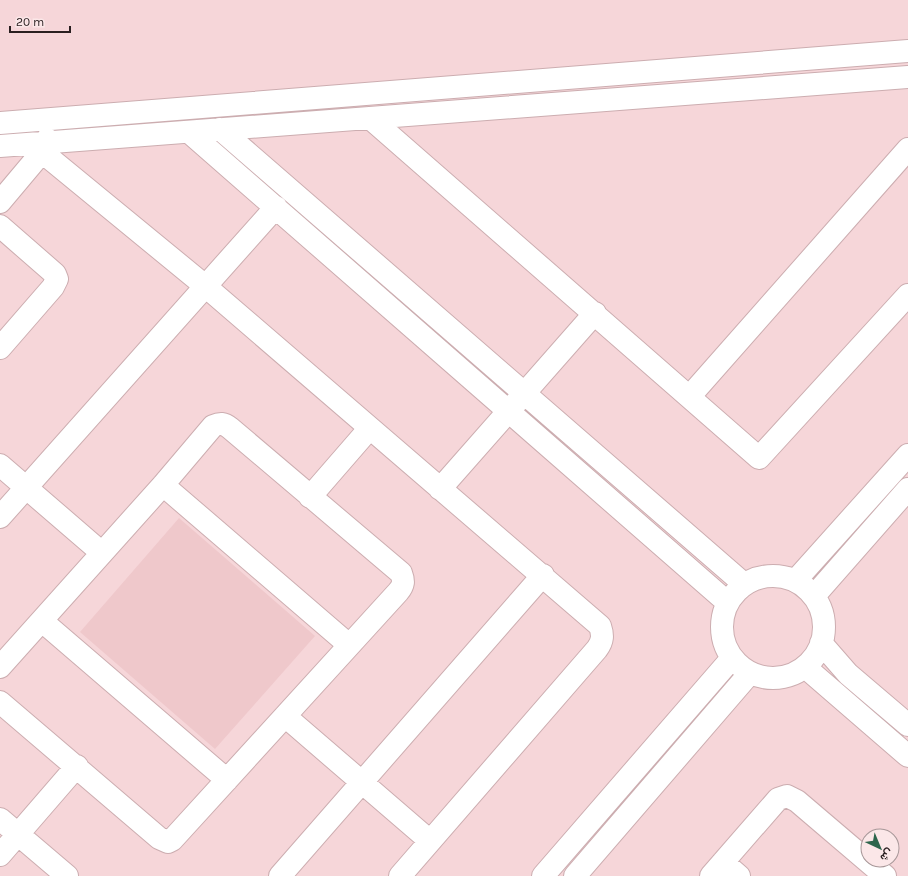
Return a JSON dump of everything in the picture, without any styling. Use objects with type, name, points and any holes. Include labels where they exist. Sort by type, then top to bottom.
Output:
[{"type":"street","points":[[0,123],[908,51]]},
{"type":"street","points":[[0,146],[45,147],[189,132],[908,77]]},
{"type":"street","points":[[0,202],[45,147],[50,118]]},
{"type":"street","points":[[370,118],[690,396],[759,458],[908,294]]},
{"type":"street","points":[[220,130],[744,584]]},
{"type":"street","points":[[189,132],[728,603]]},
{"type":"street","points":[[45,147],[369,429],[543,575],[600,626],[603,634],[602,642],[400,876]]},
{"type":"street","points":[[690,396],[908,149]]},
{"type":"street","points":[[0,517],[204,285],[276,207]]},
{"type":"street","points":[[0,226],[55,274],[57,279],[53,287],[0,348]]},
{"type":"street","points":[[440,489],[595,313]]},
{"type":"street","points":[[0,667],[163,485],[213,426],[219,423],[225,424],[230,428],[401,573],[404,580],[403,586],[172,840],[168,842],[160,838],[0,702]]},
{"type":"street","points":[[310,497],[369,429]]},
{"type":"street","points":[[795,581],[908,455]]},
{"type":"street","points":[[0,465],[102,553]]},
{"type":"street","points":[[163,485],[349,645]]},
{"type":"street","points":[[814,596],[908,489]]},
{"type":"street","points":[[280,876],[543,575]]},
{"type":"street","points":[[774,576],[795,581],[806,587],[814,596],[824,619],[822,643],[815,656],[805,667],[795,673],[784,677],[772,678],[750,673],[732,658],[726,648],[722,626],[728,603],[744,584],[759,578],[774,576]]},
{"type":"street","points":[[42,621],[227,780]]},
{"type":"street","points":[[822,643],[829,654],[848,674],[908,725]]},
{"type":"street","points":[[543,876],[732,658]]},
{"type":"street","points":[[805,667],[908,756]]},
{"type":"street","points":[[575,876],[750,673]]},
{"type":"street","points":[[285,716],[430,841]]},
{"type":"street","points":[[0,855],[77,766]]},
{"type":"street","points":[[739,876],[717,869],[778,799],[787,796],[797,801],[885,876]]},
{"type":"street","points":[[0,819],[67,876]]},
{"type":"shaded area","points":[[179,518],[315,636],[215,749],[80,632]]}]
